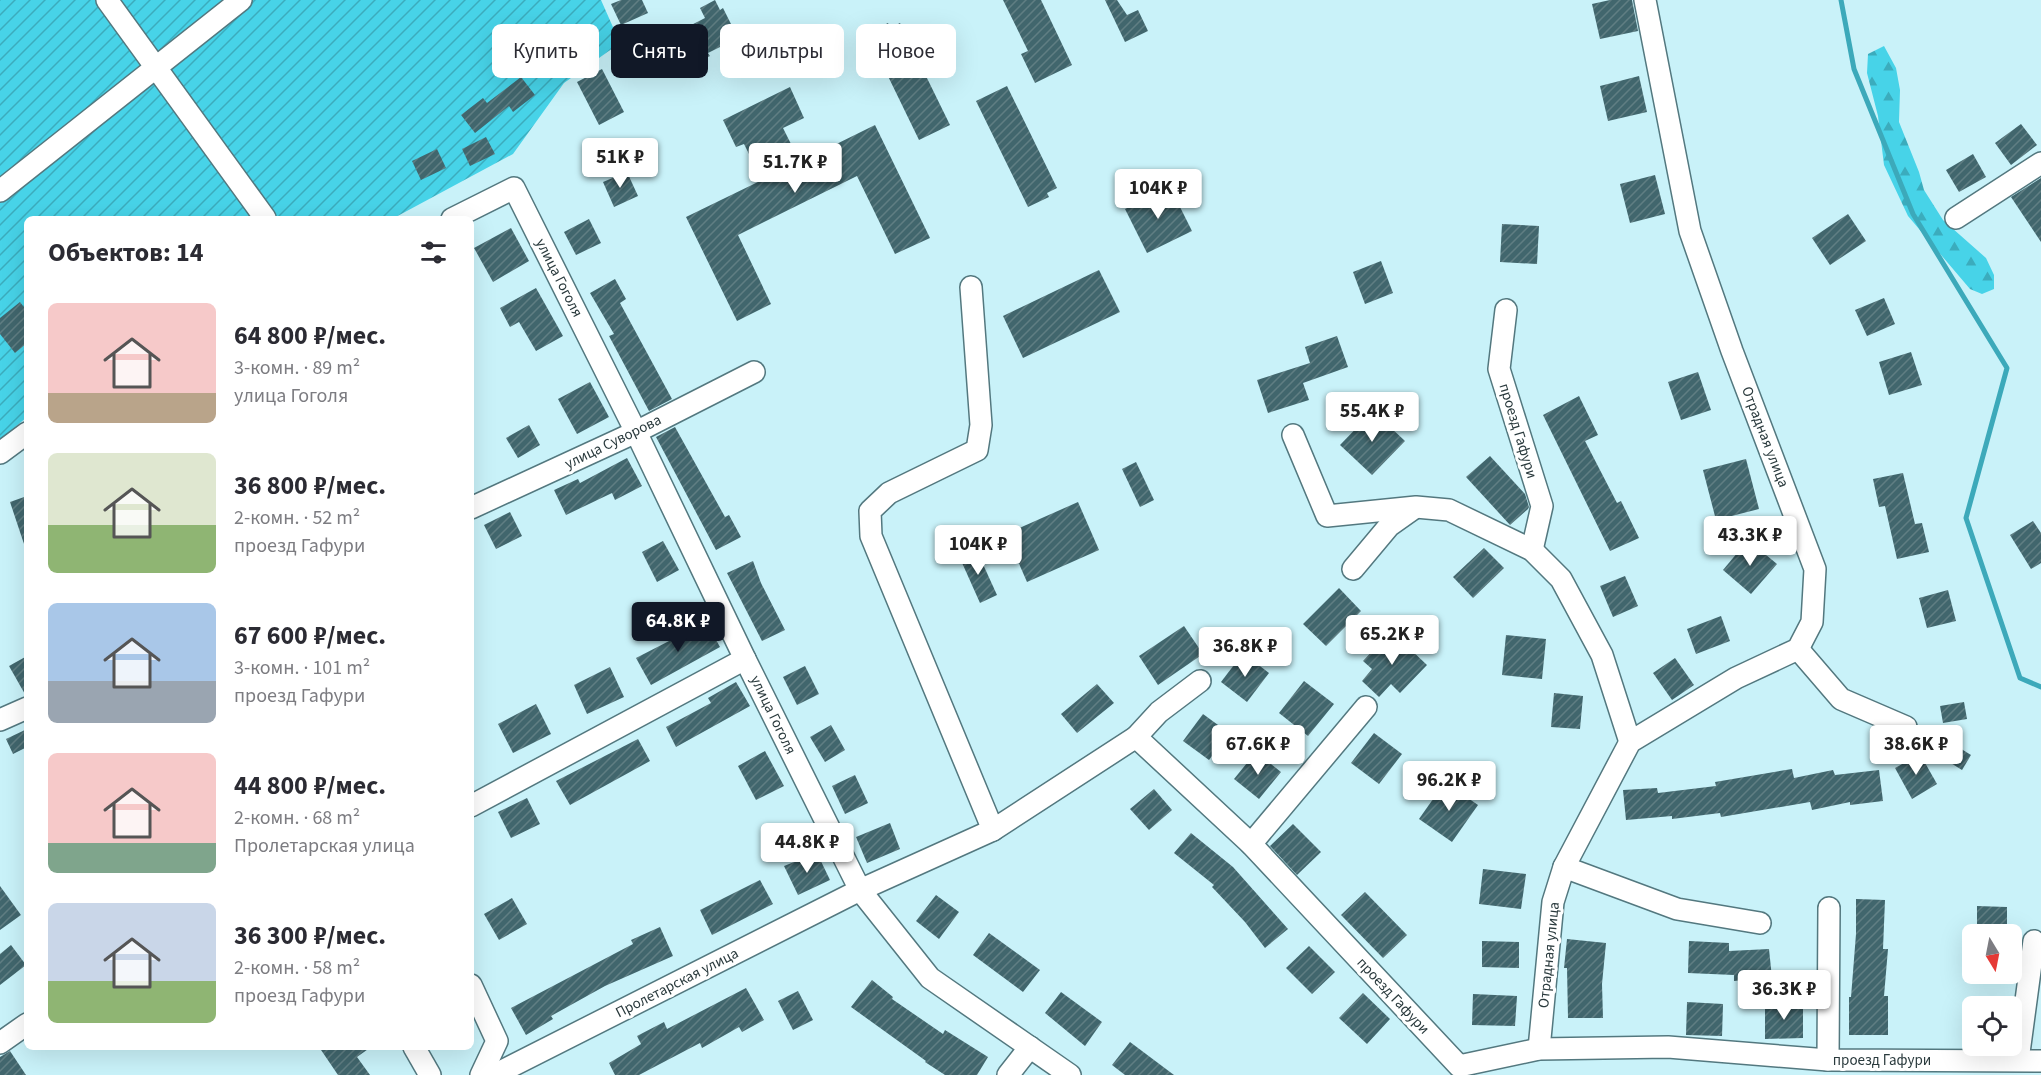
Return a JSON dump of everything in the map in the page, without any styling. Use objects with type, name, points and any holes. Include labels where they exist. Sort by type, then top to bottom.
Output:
[{"type":"street","points":[[107,0],[264,216]]},
{"type":"street","points":[[0,191],[241,0]]},
{"type":"street","name":"Отрадная улица","points":[[1645,0],[1690,231],[1732,351],[1815,569],[1812,622],[1798,648]]},
{"type":"street","points":[[1956,218],[2041,163]]},
{"type":"street","name":"улица Гоголя","points":[[458,216],[514,188],[860,890],[930,978],[1070,1075]]},
{"type":"street","points":[[970,287],[981,425],[976,450],[889,494],[870,511],[871,536],[993,830]]},
{"type":"street","name":"проезд Гафури","points":[[1506,310],[1499,369],[1542,506],[1532,550]]},
{"type":"street","name":"улица Суворова","points":[[474,507],[636,432],[754,372]]},
{"type":"street","points":[[0,453],[24,435]]},
{"type":"street","points":[[1293,435],[1327,516],[1416,507],[1449,510],[1532,550],[1561,579],[1602,655],[1630,742],[1736,678],[1798,648],[1841,699],[1906,727]]},
{"type":"street","points":[[1353,569],[1389,526],[1416,507]]},
{"type":"street","points":[[474,804],[745,659]]},
{"type":"street","points":[[860,890],[993,830],[1136,737],[1159,712],[1200,681]]},
{"type":"street","points":[[1251,844],[1366,707]]},
{"type":"street","points":[[0,720],[24,709]]},
{"type":"street","name":"проезд Гафури","points":[[1136,737],[1251,844],[1459,1066],[1539,1049],[1668,1047],[1828,1060],[2041,1061]]},
{"type":"street","name":"Отрадная улица","points":[[1539,1049],[1553,902],[1564,867],[1630,742]]},
{"type":"street","points":[[1564,867],[1677,909],[1760,923]]},
{"type":"street","name":"Пролетарская улица","points":[[494,1075],[860,890]]},
{"type":"street","points":[[1828,1060],[1829,908]]},
{"type":"street","points":[[2018,1060],[2034,941]]},
{"type":"street","points":[[474,991],[497,1041],[481,1075]]},
{"type":"street","points":[[0,1043],[24,1026]]},
{"type":"street","points":[[1008,1075],[1030,1047]]},
{"type":"street","points":[[416,1050],[430,1075]]},
{"type":"green space","points":[[0,0],[601,0],[612,24],[611,49],[599,58],[599,24],[492,24],[492,78],[571,78],[564,83],[513,154],[398,216],[24,216],[24,420],[0,440]]},
{"type":"green space","points":[[1884,46],[1896,68],[1900,90],[1899,122],[1924,190],[1943,220],[1986,258],[1994,275],[1994,289],[1982,294],[1970,289],[1908,216],[1884,165],[1878,116],[1867,73],[1868,54]]},
{"type":"building","points":[[621,0],[642,0],[648,13],[621,24],[611,4]]},
{"type":"building","points":[[715,0],[720,10],[723,8],[731,24],[720,24],[720,47],[708,53],[708,24],[693,24],[705,18],[700,8]]},
{"type":"building","points":[[1003,0],[1041,0],[1072,65],[1035,83],[1021,54],[1028,51]]},
{"type":"building","points":[[1105,0],[1117,0],[1127,15],[1138,10],[1148,31],[1125,42]]},
{"type":"building","points":[[1610,0],[1632,0],[1638,31],[1600,39],[1592,4]]},
{"type":"building","points":[[602,69],[624,112],[599,125],[577,82],[585,78],[599,78],[599,71]]},
{"type":"building","points":[[1639,76],[1647,112],[1608,121],[1600,86]]},
{"type":"building","points":[[520,78],[535,95],[513,112],[509,106],[475,133],[461,115],[483,98],[487,103]]},
{"type":"building","points":[[889,78],[927,78],[950,125],[919,140]]},
{"type":"building","points":[[1007,86],[1057,188],[1047,193],[1049,197],[1028,207],[976,101]]},
{"type":"building","points":[[790,87],[804,118],[783,128],[798,158],[802,156],[804,160],[875,125],[930,238],[895,254],[857,176],[738,235],[771,304],[737,321],[686,217],[760,181],[758,177],[760,176],[744,144],[736,147],[723,120]]},
{"type":"building","points":[[2021,124],[2037,145],[2011,165],[1995,143]]},
{"type":"building","points":[[486,137],[495,154],[470,166],[462,149]]},
{"type":"building","points":[[437,149],[446,168],[421,180],[412,161]]},
{"type":"building","points":[[1973,154],[1986,177],[1959,192],[1946,170]]},
{"type":"building","points":[[627,172],[638,196],[614,207],[603,182]]},
{"type":"building","points":[[1655,175],[1665,214],[1630,223],[1620,184]]},
{"type":"building","points":[[2041,178],[2041,242],[2011,197]]},
{"type":"building","points":[[1170,187],[1192,231],[1147,253],[1125,209]]},
{"type":"building","points":[[1848,214],[1866,241],[1830,265],[1812,238]]},
{"type":"building","points":[[589,219],[601,243],[576,255],[564,232]]},
{"type":"building","points":[[1502,224],[1539,226],[1537,264],[1500,262]]},
{"type":"building","points":[[511,228],[529,261],[493,282],[474,248]]},
{"type":"building","points":[[1381,261],[1393,293],[1365,304],[1353,272]]},
{"type":"building","points":[[1099,270],[1120,312],[1023,358],[1003,316]]},
{"type":"building","points":[[615,279],[626,299],[620,303],[672,399],[649,411],[609,336],[614,334],[590,293]]},
{"type":"building","points":[[536,288],[563,336],[536,351],[519,322],[510,327],[500,308]]},
{"type":"building","points":[[1884,298],[1895,324],[1867,336],[1855,310]]},
{"type":"building","points":[[20,302],[24,307],[24,346],[15,353],[0,334],[0,318]]},
{"type":"building","points":[[1337,336],[1348,367],[1303,383],[1309,400],[1268,413],[1257,380],[1310,363],[1305,347]]},
{"type":"building","points":[[1911,352],[1922,385],[1889,395],[1879,362]]},
{"type":"building","points":[[1698,372],[1711,410],[1681,420],[1668,382]]},
{"type":"building","points":[[590,382],[609,417],[577,434],[558,399]]},
{"type":"building","points":[[1579,396],[1598,435],[1585,441],[1617,503],[1621,501],[1639,538],[1610,551],[1543,415]]},
{"type":"building","points":[[1373,411],[1405,441],[1372,475],[1340,445]]},
{"type":"building","points":[[529,425],[540,445],[518,458],[506,438]]},
{"type":"building","points":[[675,427],[725,517],[729,515],[741,537],[716,550],[656,437]]},
{"type":"building","points":[[1490,456],[1525,494],[1529,507],[1510,525],[1466,477]]},
{"type":"building","points":[[627,458],[642,486],[615,500],[612,493],[566,515],[554,490],[578,479],[580,483]]},
{"type":"building","points":[[1746,459],[1759,509],[1716,520],[1703,470]]},
{"type":"building","points":[[1136,462],[1154,500],[1140,507],[1122,469]]},
{"type":"building","points":[[1903,473],[1915,524],[1922,523],[1929,552],[1897,559],[1885,506],[1879,507],[1873,479]]},
{"type":"building","points":[[24,497],[24,544],[10,502]]},
{"type":"building","points":[[1078,502],[1099,550],[1027,582],[1006,534]]},
{"type":"building","points":[[510,512],[522,536],[496,549],[484,525]]},
{"type":"building","points":[[2033,521],[2041,533],[2041,563],[2031,569],[2010,535]]},
{"type":"building","points":[[1748,540],[1777,564],[1751,594],[1723,570]]},
{"type":"building","points":[[663,541],[679,570],[657,582],[642,552]]},
{"type":"building","points":[[1484,548],[1504,568],[1473,598],[1453,577]]},
{"type":"building","points":[[976,549],[997,595],[980,603],[959,556]]},
{"type":"building","points":[[753,561],[761,583],[785,630],[762,641],[727,573]]},
{"type":"building","points":[[1625,576],[1638,606],[1613,617],[1600,586]]},
{"type":"building","points":[[1339,588],[1361,611],[1326,646],[1303,624]]},
{"type":"building","points":[[1948,590],[1956,621],[1927,628],[1919,598]]},
{"type":"building","points":[[1721,616],[1730,641],[1696,654],[1687,629]]},
{"type":"building","points":[[706,622],[720,647],[651,685],[636,658]]},
{"type":"building","points":[[1184,626],[1203,654],[1158,685],[1139,656]]},
{"type":"building","points":[[1391,631],[1427,665],[1400,693],[1391,684],[1379,697],[1362,681],[1372,669],[1363,661]]},
{"type":"building","points":[[1506,635],[1546,639],[1542,679],[1502,675]]},
{"type":"building","points":[[1243,653],[1269,673],[1247,702],[1221,682]]},
{"type":"building","points":[[24,658],[24,692],[9,666]]},
{"type":"building","points":[[1675,658],[1694,685],[1672,700],[1653,673]]},
{"type":"building","points":[[805,666],[819,694],[797,705],[783,677]]},
{"type":"building","points":[[610,667],[624,697],[587,714],[574,685]]},
{"type":"building","points":[[1304,681],[1334,704],[1308,736],[1279,713]]},
{"type":"building","points":[[736,682],[750,706],[676,747],[666,727],[711,703],[708,698]]},
{"type":"building","points":[[1097,684],[1114,703],[1077,733],[1061,714]]},
{"type":"building","points":[[1554,693],[1583,696],[1580,729],[1551,727]]},
{"type":"building","points":[[1964,702],[1967,719],[1943,723],[1940,706]]},
{"type":"building","points":[[536,704],[551,734],[513,753],[498,724]]},
{"type":"building","points":[[1203,714],[1229,733],[1209,760],[1183,741]]},
{"type":"building","points":[[831,725],[845,750],[825,762],[810,737]]},
{"type":"building","points":[[24,730],[24,748],[13,754],[6,739]]},
{"type":"building","points":[[1374,733],[1402,754],[1379,784],[1351,763]]},
{"type":"building","points":[[638,739],[650,761],[570,805],[556,781]]},
{"type":"building","points":[[1950,742],[1971,755],[1962,770],[1941,757]]},
{"type":"building","points":[[765,751],[784,786],[756,800],[738,766]]},
{"type":"building","points":[[1256,752],[1281,772],[1259,799],[1234,779]]},
{"type":"building","points":[[1920,754],[1937,784],[1912,799],[1895,768]]},
{"type":"building","points":[[1792,769],[1794,778],[1833,770],[1835,775],[1879,770],[1883,801],[1850,805],[1850,802],[1812,810],[1810,802],[1721,817],[1720,813],[1672,819],[1672,816],[1626,820],[1623,790],[1657,788],[1658,793],[1716,786],[1715,782]]},
{"type":"building","points":[[855,775],[868,803],[845,814],[832,786]]},
{"type":"building","points":[[1445,782],[1478,805],[1452,842],[1419,819]]},
{"type":"building","points":[[1154,789],[1172,810],[1149,830],[1130,809]]},
{"type":"building","points":[[527,798],[540,824],[511,838],[498,812]]},
{"type":"building","points":[[890,823],[900,849],[867,863],[856,837]]},
{"type":"building","points":[[1293,824],[1321,852],[1297,875],[1270,846]]},
{"type":"building","points":[[1191,833],[1233,867],[1288,929],[1265,948],[1245,922],[1212,887],[1214,885],[1174,853]]},
{"type":"building","points":[[817,853],[830,880],[798,895],[784,866]]},
{"type":"building","points":[[1483,869],[1526,874],[1521,909],[1479,904]]},
{"type":"building","points":[[760,880],[773,904],[712,935],[700,910]]},
{"type":"building","points":[[0,886],[21,915],[0,930]]},
{"type":"building","points":[[1365,892],[1407,935],[1383,958],[1341,915]]},
{"type":"building","points":[[936,895],[959,912],[939,939],[916,921]]},
{"type":"building","points":[[512,898],[527,924],[499,940],[484,914]]},
{"type":"building","points":[[1856,899],[1885,900],[1883,949],[1888,949],[1884,996],[1888,996],[1888,1035],[1849,1035],[1849,997],[1851,997],[1856,934]]},
{"type":"building","points":[[1977,906],[2007,907],[2007,924],[1977,924]]},
{"type":"building","points":[[660,927],[673,956],[605,986],[551,1016],[553,1019],[526,1035],[511,1008],[633,944],[631,940]]},
{"type":"building","points":[[989,933],[1040,970],[1023,992],[973,955]]},
{"type":"building","points":[[1567,939],[1606,943],[1602,984],[1603,1018],[1568,1018],[1567,968],[1564,968]]},
{"type":"building","points":[[1482,941],[1519,942],[1519,968],[1482,967]]},
{"type":"building","points":[[1689,941],[1729,943],[1729,951],[1769,949],[1772,978],[1734,981],[1734,975],[1688,973]]},
{"type":"building","points":[[11,945],[24,962],[24,967],[0,985],[0,954]]},
{"type":"building","points":[[1309,946],[1335,972],[1312,994],[1286,968]]},
{"type":"building","points":[[872,980],[893,997],[892,999],[943,1034],[945,1030],[988,1057],[977,1075],[945,1075],[851,1007]]},
{"type":"building","points":[[746,988],[764,1020],[742,1032],[739,1027],[702,1048],[700,1043],[639,1075],[615,1075],[609,1063],[641,1044],[637,1036],[664,1022],[667,1029]]},
{"type":"building","points":[[798,991],[813,1020],[793,1030],[778,1001]]},
{"type":"building","points":[[1061,992],[1102,1022],[1085,1046],[1045,1013]]},
{"type":"building","points":[[1363,993],[1390,1019],[1367,1044],[1339,1018]]},
{"type":"building","points":[[1473,994],[1517,996],[1515,1026],[1472,1025]]},
{"type":"building","points":[[1687,1002],[1723,1004],[1722,1036],[1686,1035]]},
{"type":"building","points":[[1765,1004],[1803,1004],[1803,1038],[1765,1039]]},
{"type":"building","points":[[1130,1042],[1174,1075],[1125,1075],[1112,1065]]},
{"type":"building","points":[[321,1050],[367,1050],[357,1057],[370,1075],[338,1075]]},
{"type":"building","points":[[10,1051],[26,1075],[0,1075],[0,1057]]},
{"type":"waterway","points":[[1841,0],[1854,69],[1913,214],[2007,368],[1966,518],[2020,678],[2041,687]]}]
